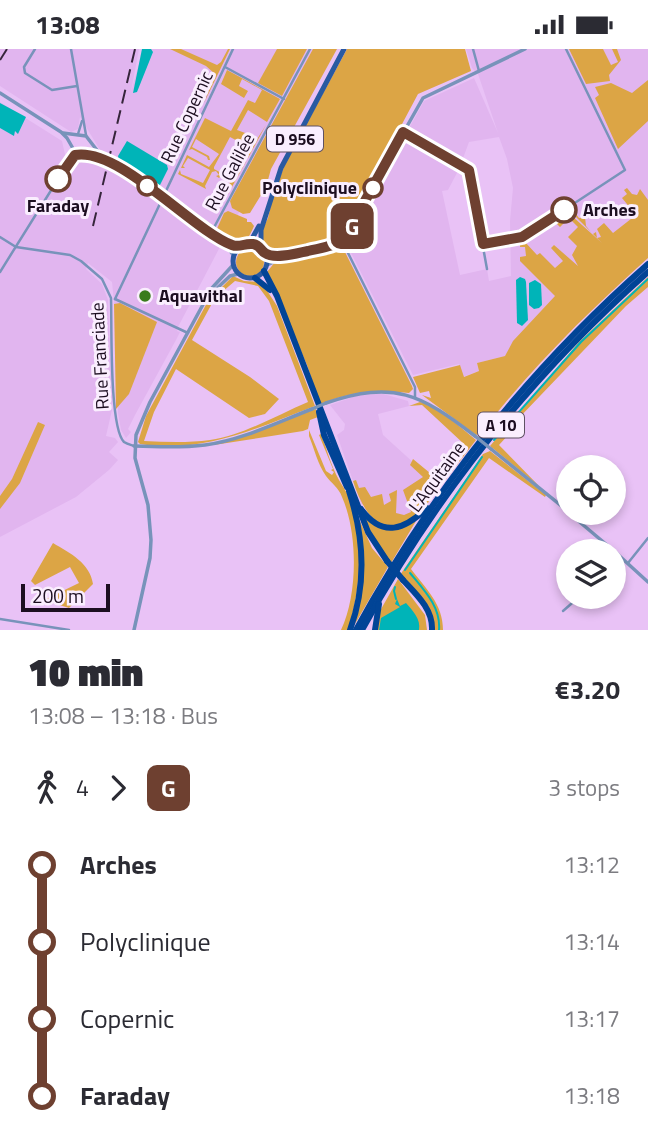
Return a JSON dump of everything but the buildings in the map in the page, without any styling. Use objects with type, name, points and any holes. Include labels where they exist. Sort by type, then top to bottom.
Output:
[{"type":"highway","name":"L'Aquitaine","points":[[353,630],[439,497],[491,428],[583,325],[648,264]]},
{"type":"highway","points":[[266,268],[324,435],[369,537],[427,609],[431,617],[431,630]]},
{"type":"highway","name":"L'Aquitaine","points":[[362,630],[440,505],[496,431],[556,362],[648,272]]},
{"type":"highway","points":[[256,278],[267,286],[280,307]]},
{"type":"highway","points":[[315,406],[370,537],[387,562]]},
{"type":"highway","points":[[348,489],[358,523],[362,559],[353,630]]},
{"type":"highway","points":[[358,505],[375,523],[396,528],[413,521],[439,497]]},
{"type":"highway","points":[[375,630],[380,599]]},
{"type":"main road","name":"D 956","points":[[249,244],[258,229],[281,159],[342,49]]},
{"type":"main road","name":"D 956","points":[[263,250],[261,230],[281,168],[342,49]]},
{"type":"main road","points":[[249,244],[263,250],[266,268],[256,278],[237,274],[233,265],[234,255],[240,247],[249,244]]},
{"type":"street","points":[[35,49],[24,67],[25,73],[52,90],[77,86]]},
{"type":"street","points":[[71,49],[82,118],[89,140],[106,160]]},
{"type":"street","name":"Rue Copernic","points":[[113,298],[233,49]]},
{"type":"street","name":"Rue Galilée","points":[[211,233],[310,49]]},
{"type":"street","points":[[473,49],[479,71]]},
{"type":"street","points":[[266,268],[292,254],[342,241],[426,95],[525,49]]},
{"type":"street","points":[[483,244],[527,235],[625,170],[566,49]]},
{"type":"street","points":[[225,67],[284,99]]},
{"type":"street","points":[[0,93],[61,132],[89,140]]},
{"type":"street","points":[[78,135],[82,118]]},
{"type":"street","points":[[61,132],[72,148],[106,160],[163,196],[220,239],[240,247]]},
{"type":"street","points":[[403,132],[469,170],[487,269]]},
{"type":"street","points":[[0,272],[70,160],[72,138],[78,135]]},
{"type":"street","points":[[70,160],[88,150],[89,140]]},
{"type":"street","points":[[0,237],[16,247]]},
{"type":"street","points":[[220,239],[234,255]]},
{"type":"street","points":[[342,241],[415,387],[415,397]]},
{"type":"street","name":"Rue Franciade","points":[[16,247],[70,255],[87,265],[102,279],[113,298],[114,412],[122,438],[134,446]]},
{"type":"street","points":[[263,250],[292,254]]},
{"type":"street","points":[[134,630],[150,558],[152,533],[134,446],[145,412],[212,288],[233,265]]},
{"type":"street","points":[[208,297],[230,276],[237,274]]},
{"type":"street","points":[[113,298],[188,333]]},
{"type":"street","points":[[134,446],[215,443],[246,434],[315,406],[370,392],[396,393],[415,397],[442,411],[556,502]]},
{"type":"street","points":[[583,525],[600,539]]},
{"type":"street","points":[[648,538],[628,563],[648,582]]},
{"type":"street","points":[[0,619],[69,630]]},
{"type":"shaded area","points":[[0,49],[139,49],[131,92],[143,49],[329,49],[225,238],[113,161],[111,168],[160,199],[221,245],[178,327],[177,331],[180,332],[135,415],[128,429],[131,432],[126,438],[121,430],[118,413],[116,321],[112,282],[88,263],[86,269],[102,284],[108,300],[112,410],[106,436],[115,438],[118,442],[109,452],[118,460],[76,497],[0,537],[0,102],[62,141],[66,159],[71,162],[92,158],[105,164],[107,156],[100,150],[80,117],[78,129],[71,132],[0,86]]},
{"type":"shaded area","points":[[142,49],[151,49],[153,52],[137,92],[133,93]]},
{"type":"shaded area","points":[[170,49],[181,49],[217,65],[230,49],[204,103],[215,74],[206,66]]},
{"type":"shaded area","points":[[277,49],[307,49],[282,96],[258,83]]},
{"type":"shaded area","points":[[313,49],[337,49],[271,169],[266,187],[250,213],[243,214],[232,208],[230,201]]},
{"type":"shaded area","points":[[347,49],[465,49],[471,71],[418,94],[342,237],[334,242],[270,252],[262,245],[263,228],[285,164]]},
{"type":"shaded area","points":[[466,49],[648,49],[648,248],[505,356],[477,363],[479,371],[463,377],[459,364],[413,375],[346,243],[424,101],[474,78],[498,133],[478,74],[472,68]],"holes":[[[499,137],[513,188],[510,221],[511,276],[489,281],[487,269],[460,275],[442,191],[448,190],[469,142]]]},
{"type":"shaded area","points":[[569,49],[603,49],[611,65],[618,62],[612,49],[617,49],[621,60],[609,75],[610,81],[586,84]]},
{"type":"shaded area","points":[[227,70],[280,99],[267,122],[248,110],[237,130],[248,134],[248,143],[254,144],[266,125],[248,158],[241,153],[245,145],[230,137],[214,169],[234,180],[247,160],[228,194],[218,187],[220,183],[229,186],[230,181],[216,176],[219,175],[216,171],[212,172],[206,189],[178,174],[180,170],[181,174],[203,183],[210,170],[188,158],[183,166],[185,168],[181,168],[187,155],[209,167],[219,154],[196,139],[192,147],[209,156],[210,160],[192,149],[189,150],[205,118],[231,131],[248,100],[255,103],[262,90],[242,79],[239,86],[248,91],[244,98],[221,84]]},
{"type":"shaded area","points":[[648,80],[648,121],[618,149],[595,98],[599,95],[595,87],[611,83],[632,93]]},
{"type":"shaded area","points":[[0,103],[26,117],[18,134],[15,131],[14,136],[0,128]]},
{"type":"shaded area","points":[[127,141],[167,165],[168,169],[160,185],[119,161],[118,156]]},
{"type":"shaded area","points":[[627,188],[637,195],[640,189],[648,200],[648,258],[560,342],[519,386],[481,433],[476,435],[422,395],[431,398],[429,391],[420,393],[413,377],[460,365],[464,377],[479,371],[477,363],[505,356],[513,341],[555,296],[520,261],[520,257],[526,256],[525,247],[520,247],[520,244],[525,242],[555,268],[563,261],[551,248],[554,245],[578,266],[572,255],[577,246],[568,237],[578,227],[569,218],[560,227],[554,221],[573,210],[579,218],[585,217],[586,226],[591,232],[572,216],[602,243],[597,238],[601,237],[597,229],[604,223],[613,233],[636,215],[622,198],[627,194],[624,190]]},
{"type":"shaded area","points":[[228,211],[247,219],[247,222],[254,226],[250,235],[241,243],[232,242],[216,231],[224,213]]},
{"type":"shaded area","points":[[336,246],[344,250],[412,386],[413,389],[409,393],[364,393],[320,404],[307,365],[267,272],[275,262]]},
{"type":"shaded area","points":[[250,248],[260,252],[264,262],[260,272],[250,276],[240,272],[236,262],[240,252]]},
{"type":"shaded area","points":[[233,276],[244,281],[258,282],[266,289],[277,306],[315,406],[252,430],[208,442],[185,446],[140,444],[138,442],[146,416],[208,301]],"holes":[[[235,281],[258,286],[269,301],[308,402],[248,429],[223,437],[194,442],[144,441],[154,412],[176,369],[249,418],[265,414],[279,399],[192,340],[215,298]]]},
{"type":"shaded area","points":[[520,277],[526,282],[528,320],[522,326],[517,323],[516,280]]},
{"type":"shaded area","points":[[648,277],[648,287],[626,306],[518,419],[520,422],[499,445],[539,486],[490,446],[579,342]]},
{"type":"shaded area","points":[[535,280],[541,284],[542,305],[534,309],[529,305],[529,283]]},
{"type":"shaded area","points":[[120,303],[157,322],[129,394],[116,409],[114,304]]},
{"type":"shaded area","points":[[380,393],[408,401],[409,406],[378,414],[383,435],[437,484],[411,518],[361,504],[337,435],[344,430],[345,424],[330,405],[359,395]]},
{"type":"shaded area","points":[[420,402],[447,416],[476,440],[421,512],[408,522],[387,526],[370,515],[353,481],[356,480],[359,488],[365,487],[371,497],[382,494],[384,505],[391,501],[389,494],[397,490],[396,513],[404,515],[411,512],[403,490],[423,477],[410,465],[413,459],[436,478],[464,444],[422,405],[409,406]]},
{"type":"shaded area","points":[[316,409],[318,417],[310,420],[308,429],[303,431],[214,445]]},
{"type":"shaded area","points":[[38,422],[45,425],[20,483],[0,509],[0,496],[12,479]]},
{"type":"shaded area","points":[[309,430],[326,471],[332,475],[334,472],[319,435],[321,434],[334,469],[349,497],[354,516],[359,565],[356,598],[348,630],[341,630],[351,599],[353,582],[351,528],[341,494],[321,467]]},
{"type":"shaded area","points":[[490,451],[546,495],[545,497],[489,458],[411,569],[433,597],[440,612],[443,630],[433,630],[434,623],[400,575],[483,454]]},
{"type":"shaded area","points":[[363,515],[389,527],[401,527],[416,521],[391,563],[376,544]]},
{"type":"shaded area","points":[[359,519],[372,548],[388,567],[355,624],[360,599]]},
{"type":"shaded area","points":[[53,543],[84,564],[93,584],[69,608],[44,600],[79,583],[70,567],[35,585],[31,581]]},
{"type":"shaded area","points":[[398,579],[425,615],[427,630],[377,630],[380,611]]},
{"type":"shaded area","points":[[397,599],[400,606],[406,603],[414,612],[419,622],[419,630],[379,630],[381,618],[400,607],[395,604]]},
{"type":"waterway","points":[[494,440],[581,342],[648,279]]},
{"type":"waterway","points":[[405,570],[482,457]]},
{"type":"waterway","points":[[410,573],[434,606],[439,630]]},
{"type":"waterway","points":[[395,587],[396,599]]},
{"type":"railway","points":[[0,60],[7,49]]},
{"type":"railway","points":[[93,226],[135,49]]},
{"type":"bus line","name":"G","points":[[58,179],[75,155],[90,154],[106,160],[163,196],[220,239],[234,246],[253,244],[268,254],[292,254],[340,243],[344,239],[403,132],[469,170],[483,244],[527,235],[564,210]]},
{"type":"place","name":"Faraday","points":[[58,179]]},
{"type":"place","name":"Polyclinique","points":[[373,188]]},
{"type":"place","name":"Arches","points":[[564,210]]},
{"type":"place","name":"Aquavithal","points":[[145,296]]}]
